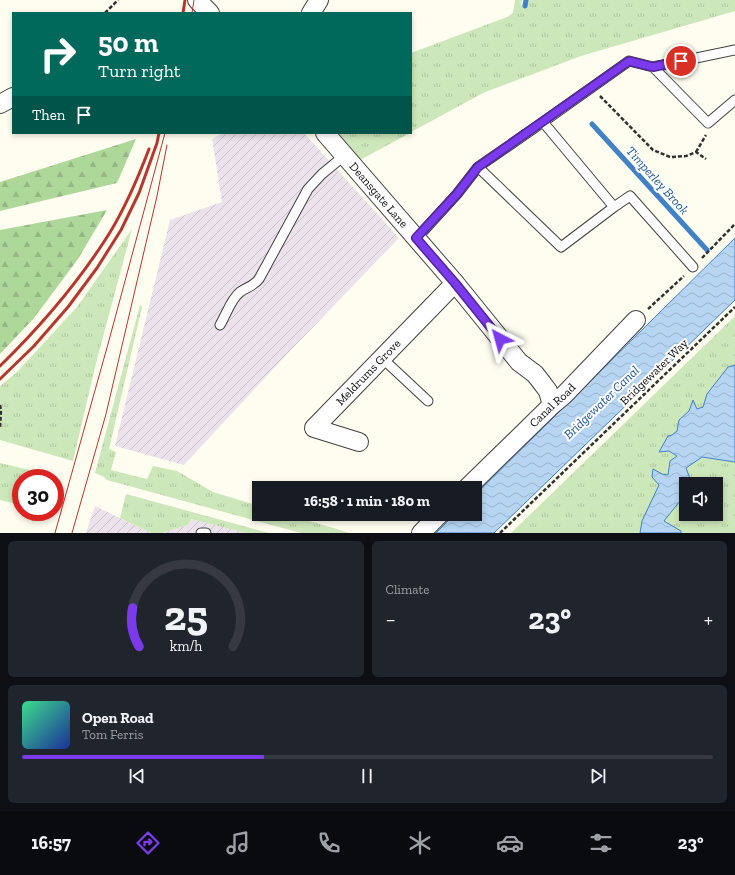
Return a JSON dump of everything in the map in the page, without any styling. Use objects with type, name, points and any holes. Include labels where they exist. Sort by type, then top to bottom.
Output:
[{"type":"street","points":[[197,0],[209,12]]},
{"type":"street","points":[[312,12],[319,0]]},
{"type":"street","points":[[0,104],[12,98]]},
{"type":"street","name":"Deansgate Lane","points":[[326,134],[455,283],[519,362],[535,374],[548,391],[552,405]]},
{"type":"street","name":"Meldrums Grove","points":[[359,442],[314,428],[455,283]]},
{"type":"street","name":"Canal Road","points":[[474,481],[564,395],[636,320]]},
{"type":"street","points":[[421,533],[433,521]]},
{"type":"lane","points":[[416,238],[457,194],[478,167],[629,61],[653,67],[735,50]]},
{"type":"lane","points":[[653,67],[708,122],[735,100]]},
{"type":"lane","points":[[543,122],[614,207]]},
{"type":"lane","points":[[220,325],[236,296],[241,291],[255,285],[259,280],[308,189],[322,174],[345,156]]},
{"type":"lane","points":[[478,167],[561,247],[630,196],[694,267]]},
{"type":"lane","points":[[382,358],[428,401]]},
{"type":"lane","points":[[201,533],[206,533]]},
{"type":"path","points":[[106,12],[118,0]]},
{"type":"path","points":[[588,90],[653,150],[670,157],[686,156],[696,152],[707,134],[708,122]]},
{"type":"path","points":[[696,152],[706,159]]},
{"type":"path","name":"Bridgewater Way","points":[[500,533],[735,307]]},
{"type":"path","points":[[0,405],[0,428]]},
{"type":"shaded area","points":[[221,134],[305,134],[399,238],[290,351],[184,465],[115,446],[170,220],[222,202],[212,139]]},
{"type":"shaded area","points":[[95,506],[151,533],[86,533]]},
{"type":"shaded area","points":[[191,519],[246,533],[162,533],[188,525]]},
{"type":"green space","points":[[515,0],[522,0],[521,6],[529,0],[735,0],[735,11],[581,56],[485,92],[412,131],[412,53],[507,17],[513,13]]},
{"type":"green space","points":[[338,134],[408,134],[360,160]]},
{"type":"green space","points":[[136,139],[117,183],[0,211],[0,182]]},
{"type":"green space","points":[[107,210],[78,259],[34,318],[0,354],[0,230]]},
{"type":"green space","points":[[132,229],[96,363],[73,461],[0,440],[0,386],[18,371],[77,307]]},
{"type":"green space","points":[[140,305],[142,307],[109,449],[116,452],[111,470],[147,479],[153,466],[177,471],[213,492],[252,504],[252,520],[107,480],[95,473]]},
{"type":"green space","points":[[735,316],[735,533],[511,533]]},
{"type":"green space","points":[[0,463],[25,469],[12,469],[12,503],[0,500]]},
{"type":"green space","points":[[126,494],[269,533],[246,533],[191,519],[188,525],[162,533],[151,533],[120,518]]},
{"type":"green space","points":[[257,521],[310,521],[350,533],[301,533]]},
{"type":"water","name":"Bridgewater Canal","points":[[735,238],[735,300],[494,533],[436,533],[448,521],[482,521],[482,488]]},
{"type":"water","points":[[735,365],[735,462],[702,457],[686,468],[689,477],[679,477],[679,502],[664,521],[681,531],[681,533],[640,533],[642,521],[659,485],[652,477],[653,469],[662,474],[668,475],[670,461],[677,456],[669,451],[659,452],[668,436],[677,431],[679,420],[689,411],[693,400],[697,409],[703,407],[707,394],[728,367]]},
{"type":"waterway","name":"Timperley Brook","points":[[525,6],[526,0]]},
{"type":"waterway","name":"Timperley Brook","points":[[592,124],[707,250]]},
{"type":"tram line","points":[[192,12],[194,0]]},
{"type":"tram line","points":[[55,533],[165,134]]},
{"type":"tram line","points":[[72,533],[106,414],[157,196],[167,145]]},
{"type":"railway","points":[[183,12],[185,0]]},
{"type":"railway","points":[[0,379],[34,346],[68,307],[97,268],[121,230],[139,193],[159,134]]},
{"type":"railway","points":[[0,366],[30,335],[85,270],[115,224],[136,182],[149,149]]},
{"type":"route","points":[[500,339],[455,283],[416,238],[457,194],[478,167],[629,61],[653,67],[681,61]]}]
